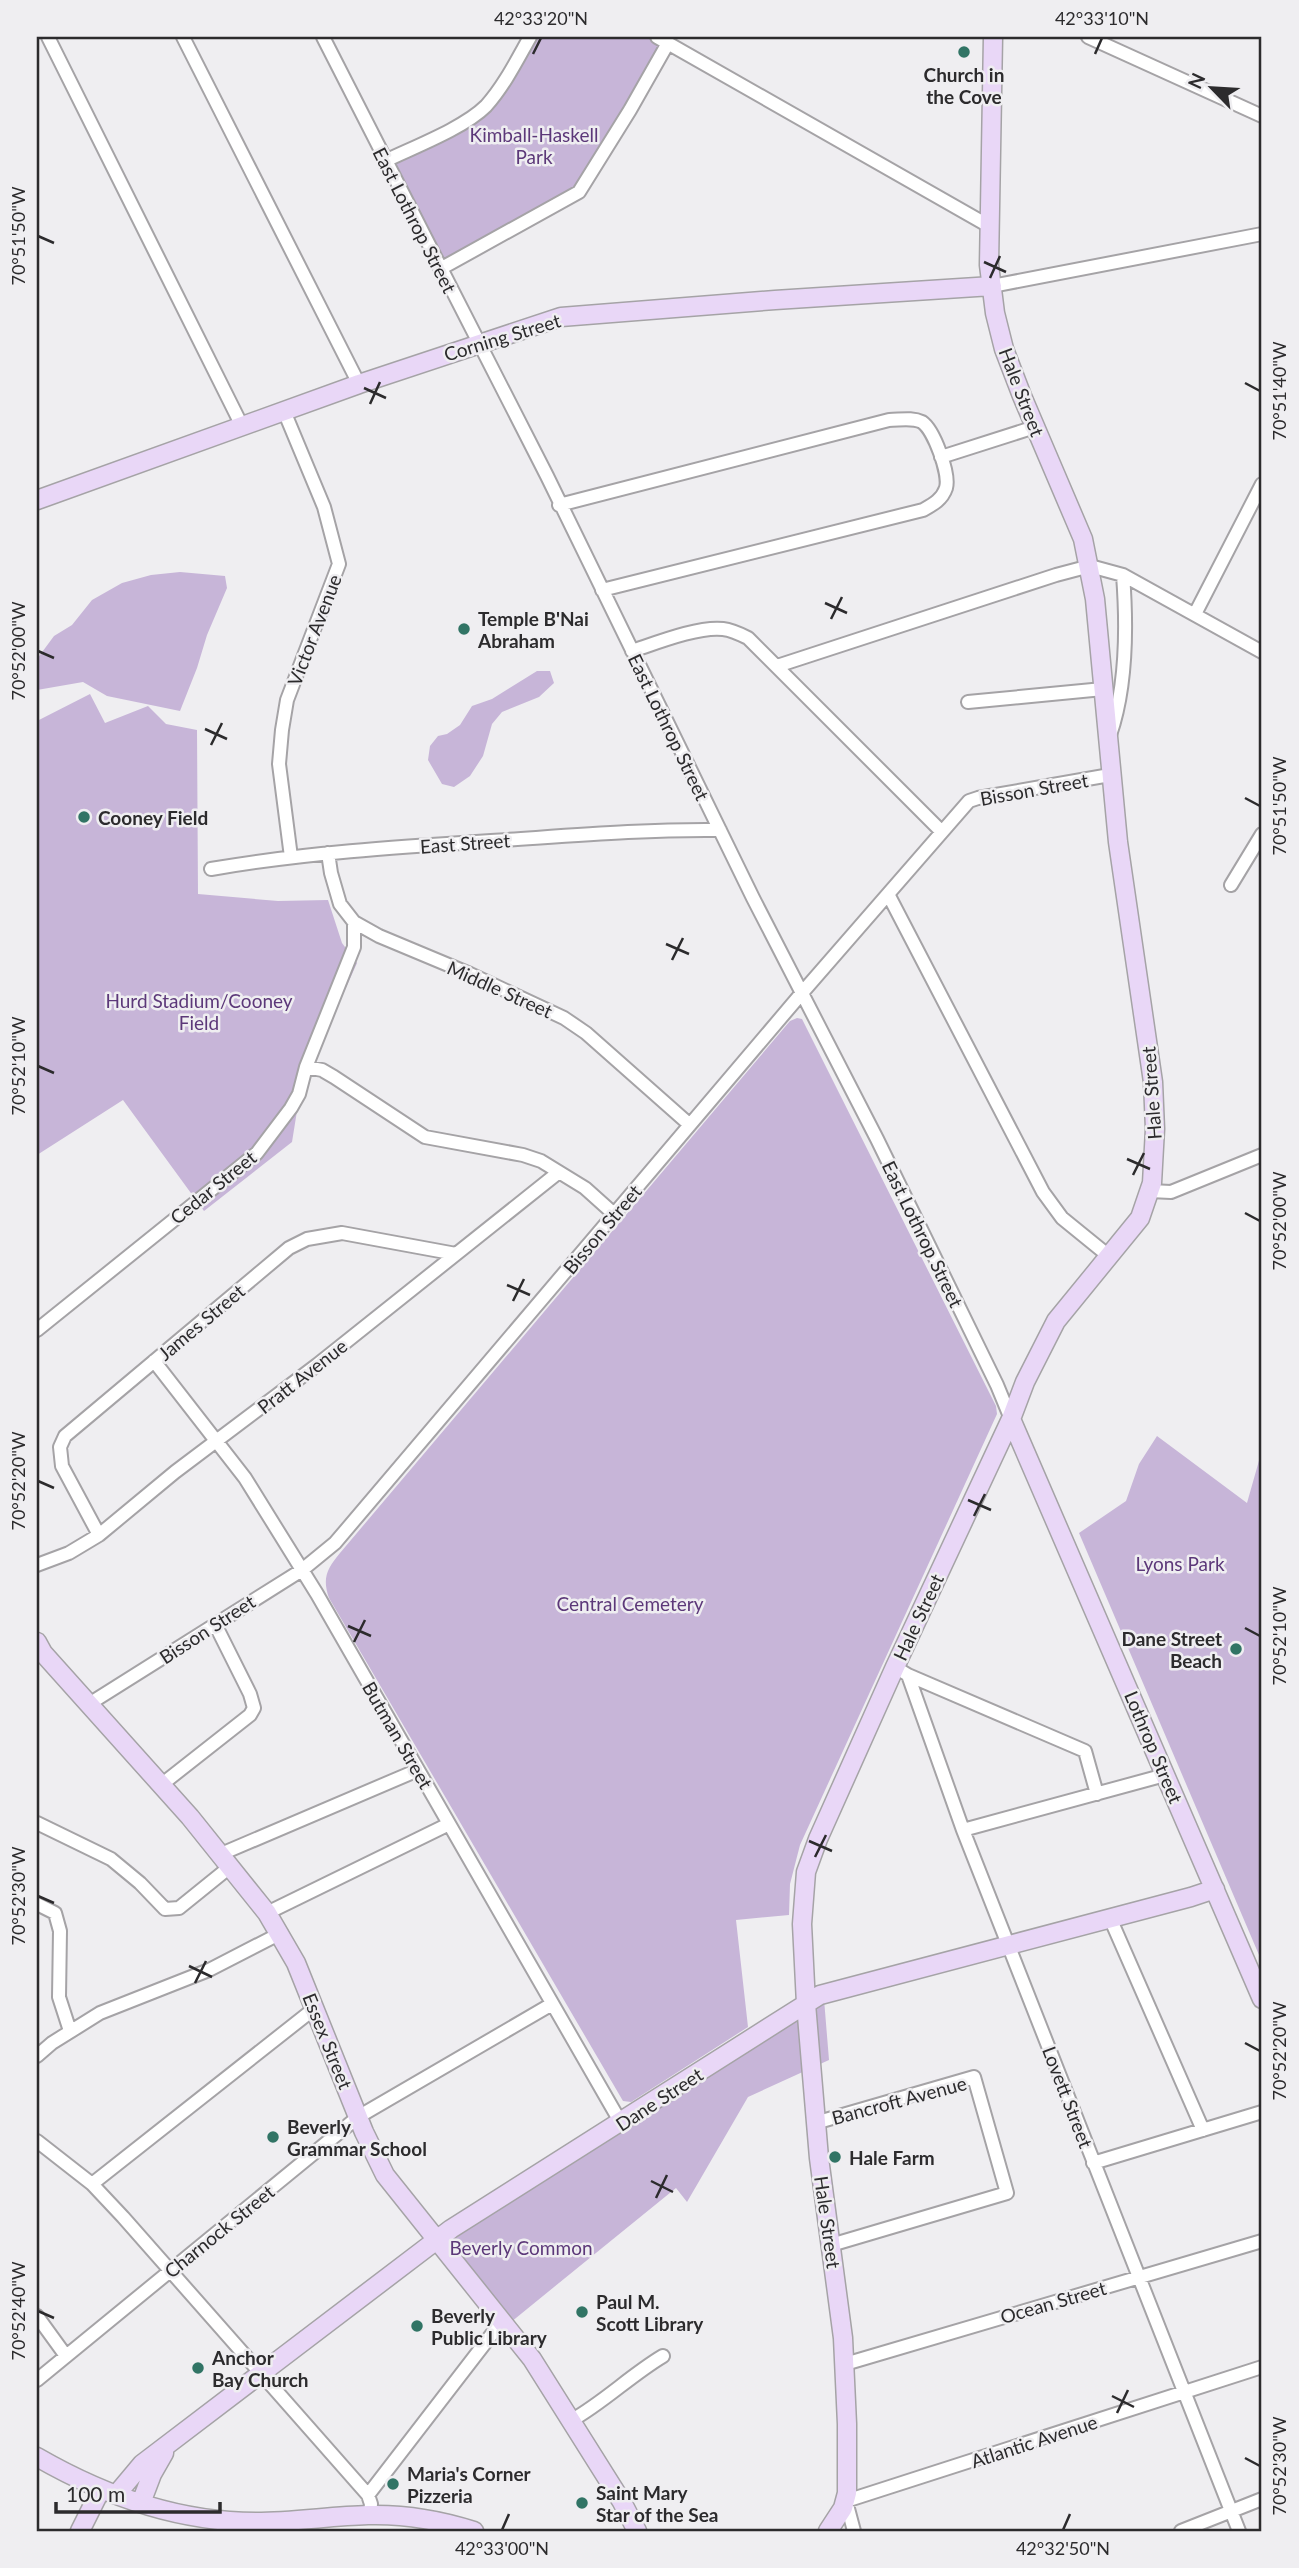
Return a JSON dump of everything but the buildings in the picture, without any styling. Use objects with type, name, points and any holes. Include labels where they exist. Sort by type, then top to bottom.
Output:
[{"type":"main road","name":"Hale Street","points":[[846,2501],[845,2364],[816,2123],[806,2004],[802,1924],[806,1872],[818,1839],[901,1671],[1025,1382],[1056,1321],[1140,1218],[1150,1191],[1155,1129],[1153,1082],[1110,775],[1104,690],[1090,566],[1083,539],[1004,349],[992,286],[989,226],[993,37]]},
{"type":"main road","name":"Corning Street","points":[[37,500],[359,384],[535,325],[582,314],[992,286]]},
{"type":"main road","name":"Lothrop Street","points":[[1011,1419],[1262,1999]]},
{"type":"main road","name":"Essex Street","points":[[37,1642],[43,1653],[226,1860],[281,1933],[384,2175],[534,2362],[622,2502],[636,2531]]},
{"type":"main road","name":"Dane Street","points":[[80,2531],[108,2492],[142,2464],[437,2239],[806,2004],[836,1989],[1110,1919],[1215,1889]]},
{"type":"main road","name":"Dane Street","points":[[141,2503],[152,2474],[169,2446]]},
{"type":"main road","points":[[37,2457],[108,2492],[191,2516],[256,2527],[427,2519],[474,2531]]},
{"type":"main road","points":[[828,2531],[846,2501]]},
{"type":"street","points":[[183,37],[359,384]]},
{"type":"street","name":"East Lothrop Street","points":[[323,37],[547,477],[802,995],[877,1139],[1011,1419]]},
{"type":"street","points":[[385,161],[464,121],[485,107],[509,74],[530,37]]},
{"type":"street","points":[[1089,37],[1262,117]]},
{"type":"street","points":[[37,48],[52,38],[242,426]]},
{"type":"street","points":[[440,269],[579,192],[631,110],[662,40],[989,226]]},
{"type":"street","points":[[992,286],[1262,234]]},
{"type":"street","name":"Victor Avenue","points":[[284,411],[324,507],[339,564],[287,700],[282,730],[279,764],[291,857]]},
{"type":"street","points":[[559,505],[889,421],[911,419],[920,421],[929,428],[947,479],[945,490],[938,501],[922,510],[602,590]]},
{"type":"street","points":[[941,457],[1035,427]]},
{"type":"street","points":[[1195,614],[1262,484]]},
{"type":"street","points":[[777,666],[1042,579],[1090,566],[1123,575],[1262,652]]},
{"type":"street","name":"Hale Street","points":[[1108,739],[1119,709],[1125,614],[1123,575]]},
{"type":"street","points":[[632,651],[673,638],[721,628],[748,638],[942,832]]},
{"type":"street","points":[[968,702],[1104,690]]},
{"type":"street","name":"Bisson Street","points":[[89,1704],[302,1570],[335,1543],[969,801],[978,797],[1110,775]]},
{"type":"street","name":"East Street","points":[[211,869],[328,853],[657,830],[720,830]]},
{"type":"street","points":[[1231,885],[1262,834]]},
{"type":"street","points":[[328,853],[340,904],[354,922]]},
{"type":"street","points":[[888,894],[1043,1192],[1062,1218],[1110,1257]]},
{"type":"street","name":"Cedar Street","points":[[37,1329],[257,1153],[299,1094],[306,1067],[354,947],[354,922]]},
{"type":"street","name":"Middle Street","points":[[354,922],[379,936],[564,1017],[586,1033],[690,1125]]},
{"type":"street","points":[[306,1067],[322,1070],[425,1138],[523,1154],[541,1161],[585,1188],[614,1214]]},
{"type":"street","points":[[1150,1191],[1171,1192],[1262,1155]]},
{"type":"street","name":"Pratt Avenue","points":[[37,1565],[69,1553],[99,1535],[559,1172]]},
{"type":"street","name":"James Street","points":[[99,1535],[62,1466],[60,1447],[65,1436],[289,1248],[307,1239],[342,1233],[456,1254]]},
{"type":"street","name":"Butman Street","points":[[153,1361],[245,1478],[302,1570],[621,2123]]},
{"type":"street","points":[[162,1785],[250,1715],[254,1708],[250,1694],[215,1624]]},
{"type":"street","points":[[901,1671],[1085,1751],[1097,1794]]},
{"type":"street","name":"Lovett Street","points":[[901,1671],[1239,2531]]},
{"type":"street","points":[[37,1823],[111,1859],[165,1909],[179,1908],[226,1860],[418,1770]]},
{"type":"street","points":[[963,1830],[1166,1775]]},
{"type":"street","points":[[267,1913],[449,1824]]},
{"type":"street","points":[[37,1904],[55,1913],[60,1931],[59,1997],[70,2031]]},
{"type":"street","points":[[1110,1919],[1203,2130]]},
{"type":"street","points":[[37,2056],[100,2013],[209,1970],[281,1933]]},
{"type":"street","name":"Charnock Street","points":[[37,2380],[358,2117],[552,2004]]},
{"type":"street","points":[[92,2184],[315,2008]]},
{"type":"street","name":"Bancroft Avenue","points":[[816,2123],[974,2077],[1007,2193],[831,2245]]},
{"type":"street","points":[[1093,2163],[1262,2112]]},
{"type":"street","points":[[37,2141],[92,2184],[368,2495],[371,2504],[368,2523]]},
{"type":"street","name":"Ocean Street","points":[[845,2364],[1262,2241]]},
{"type":"street","points":[[37,2316],[66,2356]]},
{"type":"street","points":[[368,2495],[502,2321]]},
{"type":"street","points":[[572,2420],[663,2356]]},
{"type":"street","name":"Atlantic Avenue","points":[[846,2501],[1262,2367]]},
{"type":"street","points":[[1181,2531],[1262,2499]]},
{"type":"street","points":[[846,2501],[854,2531]]},
{"type":"green space","name":"Kimball-Haskell Park","points":[[528,37],[657,37],[668,43],[579,192],[446,268],[385,161],[464,121],[496,92]]},
{"type":"green space","points":[[180,572],[225,576],[227,588],[180,711],[107,696],[83,682],[37,690],[37,659],[54,636],[72,625],[92,600],[122,583],[151,575]]},
{"type":"green space","points":[[537,671],[550,671],[554,683],[539,697],[502,712],[492,724],[483,756],[470,776],[454,787],[442,784],[428,760],[430,746],[438,736],[447,734],[460,725],[472,706],[492,699]]},
{"type":"green space","name":"Hurd Stadium/Cooney Field","points":[[90,694],[105,723],[148,706],[166,724],[197,730],[198,894],[278,901],[328,900],[342,943],[357,963],[336,1010],[306,1055],[292,1142],[204,1211],[123,1100],[37,1155],[37,721]]},
{"type":"green space","name":"Central Cemetery","points":[[802,1019],[996,1406],[997,1414],[800,1845],[790,1884],[789,1915],[736,1920],[748,2027],[631,2102],[623,2101],[329,1598],[326,1579],[340,1553],[790,1021]]},
{"type":"green space","name":"Lyons Park","points":[[1157,1436],[1247,1503],[1262,1450],[1262,1962],[1079,1533],[1126,1501],[1139,1464]]},
{"type":"green space","name":"Beverly Common","points":[[824,1999],[829,2060],[748,2097],[687,2202],[676,2188],[506,2326],[441,2236]]},
{"type":"place","name":"Church in the Cove","points":[[964,52]]},
{"type":"place","name":"Temple B'Nai Abraham","points":[[464,629]]},
{"type":"place","name":"Cooney Field","points":[[84,817]]},
{"type":"place","name":"Dane Street Beach","points":[[1236,1649]]},
{"type":"place","name":"Beverly Grammar School","points":[[273,2137]]},
{"type":"place","name":"Hale Farm","points":[[835,2157]]},
{"type":"place","name":"Paul M. Scott Library","points":[[582,2312]]},
{"type":"place","name":"Beverly Public Library","points":[[417,2326]]},
{"type":"place","name":"Anchor Bay Church","points":[[198,2368]]},
{"type":"place","name":"Maria's Corner Pizzeria","points":[[393,2484]]},
{"type":"place","name":"Saint Mary Star of the Sea","points":[[582,2503]]}]
